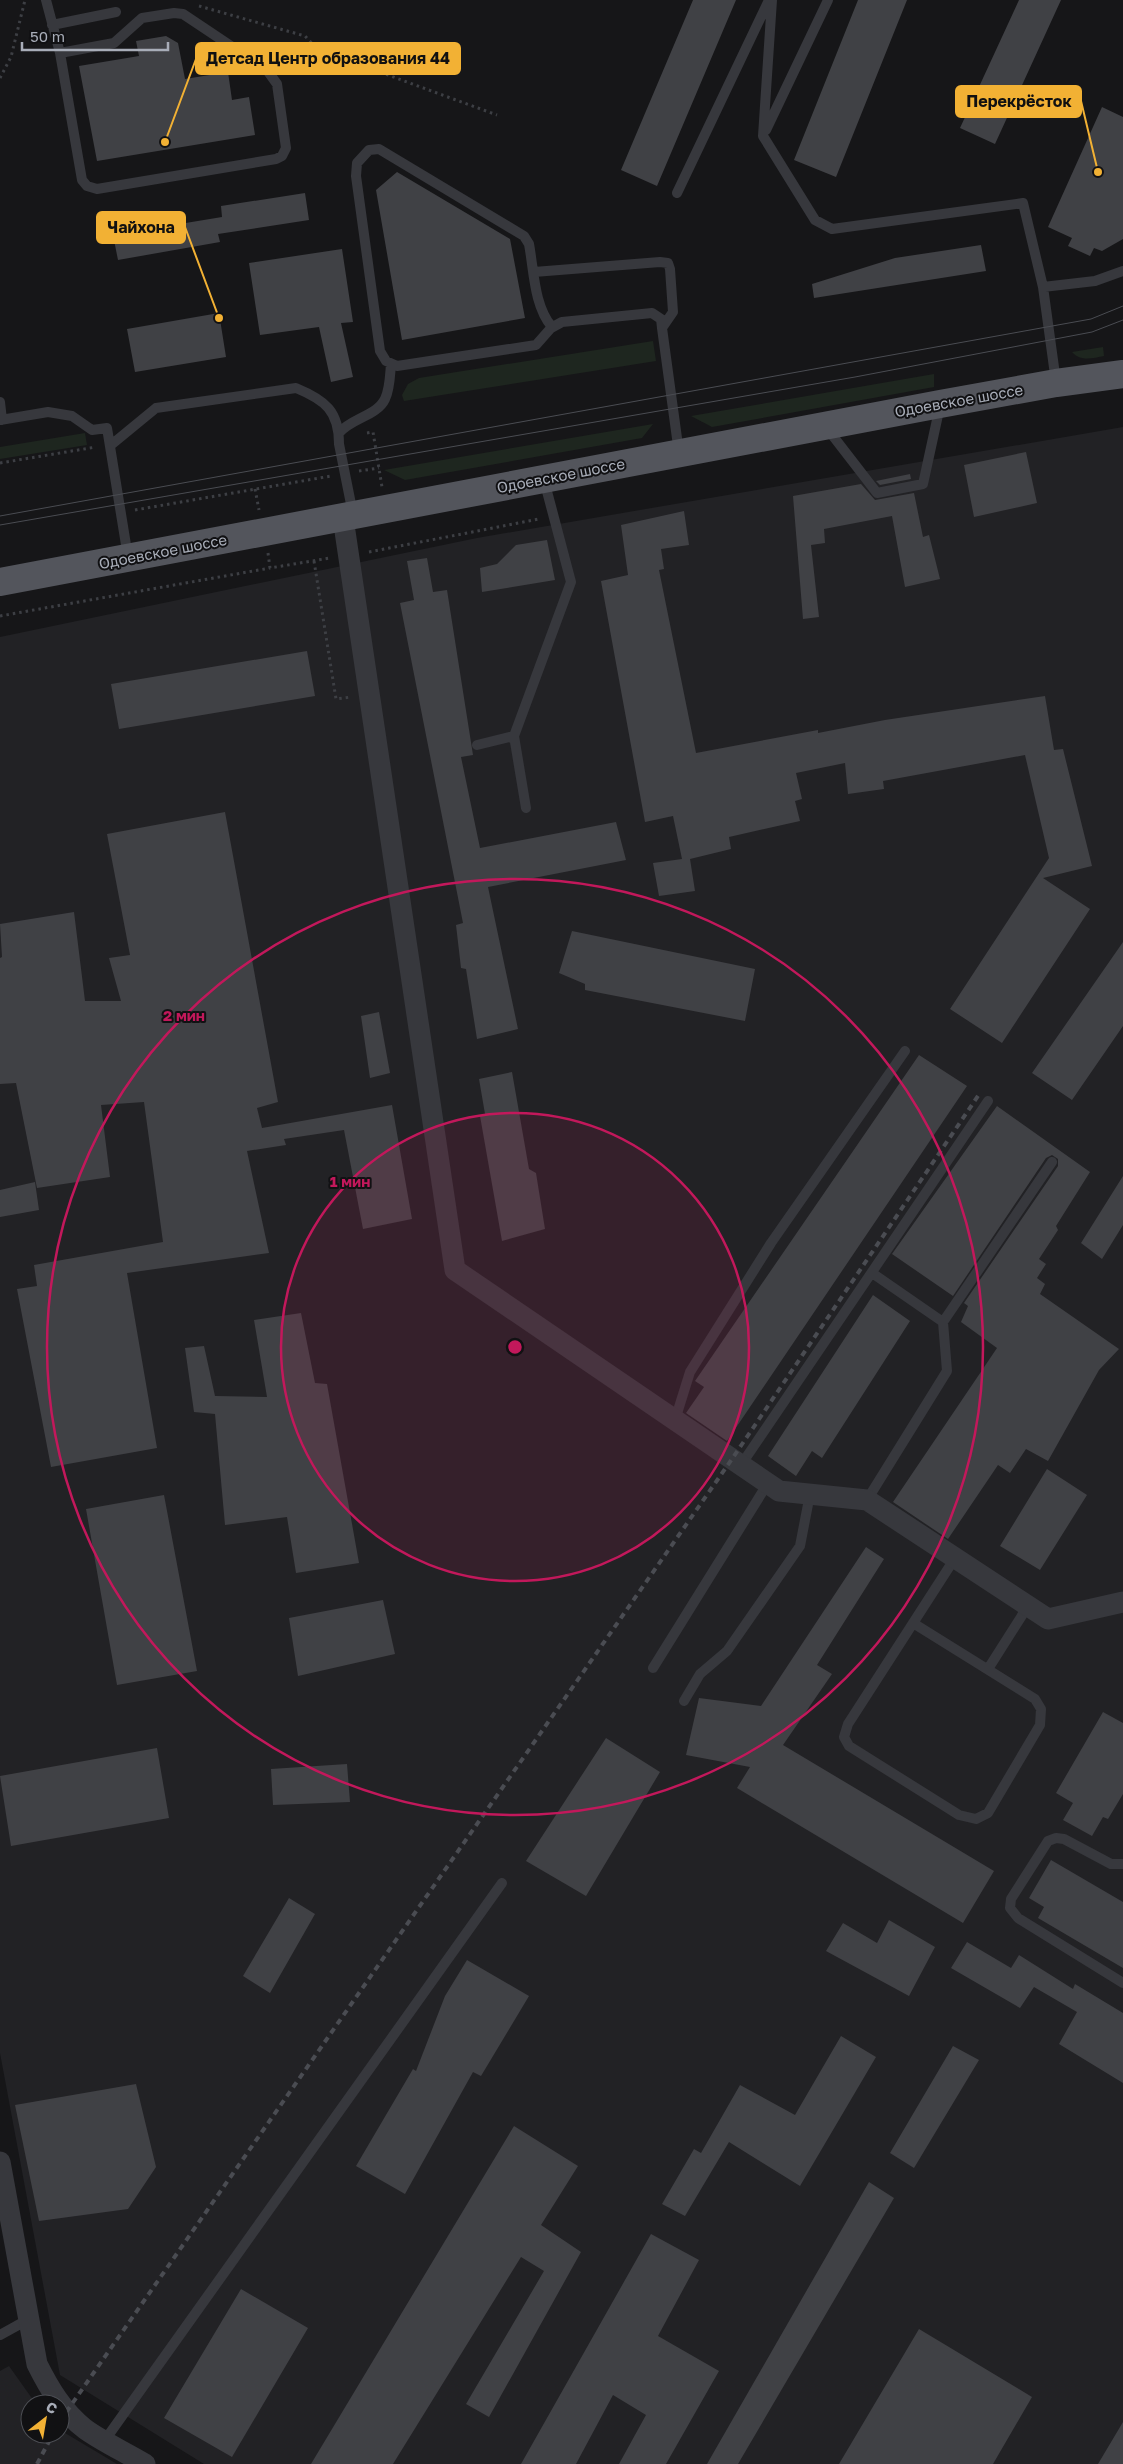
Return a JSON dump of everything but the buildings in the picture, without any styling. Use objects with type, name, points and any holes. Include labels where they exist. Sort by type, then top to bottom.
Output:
[{"type":"main road","name":"Одоевское шоссе","points":[[0,582],[940,404],[1123,374]]},
{"type":"street","points":[[348,517],[348,556],[455,1270],[779,1491],[867,1500],[1048,1619],[1123,1602]]},
{"type":"street","points":[[0,2162],[37,2364],[48,2387],[66,2410],[85,2428],[145,2464]]},
{"type":"lane","points":[[46,0],[60,52],[82,180],[87,186],[97,188],[276,159],[282,156],[286,148],[277,84],[274,77],[267,70],[183,14],[174,13],[142,18],[114,43],[60,52]]},
{"type":"lane","points":[[770,0],[763,136],[816,220],[832,229],[1023,203],[1042,287],[1056,384]]},
{"type":"lane","points":[[678,193],[770,0]]},
{"type":"lane","points":[[763,136],[828,0]]},
{"type":"lane","points":[[52,24],[116,12]]},
{"type":"lane","points":[[552,327],[544,318],[529,244],[524,236],[379,149],[369,150],[357,163],[356,176],[380,351],[386,362],[397,366],[536,344],[552,327],[562,322],[652,313],[661,319],[679,454]]},
{"type":"lane","points":[[534,272],[660,262],[668,263],[670,269],[672,312],[662,328]]},
{"type":"lane","points":[[1042,287],[1096,281],[1123,271]]},
{"type":"lane","points":[[339,433],[352,421],[379,407],[385,399],[391,364]]},
{"type":"lane","points":[[111,445],[156,408],[296,388],[312,394],[330,407],[339,433],[345,474],[348,517]]},
{"type":"lane","points":[[0,402],[1,420],[48,412],[72,416],[92,430],[108,428],[128,558]]},
{"type":"lane","points":[[825,427],[877,493],[923,484],[940,404]]},
{"type":"lane","points":[[526,808],[514,736],[571,582],[544,479]]},
{"type":"lane","points":[[477,745],[514,736]]},
{"type":"lane","points":[[675,1420],[690,1372],[771,1243],[905,1051]]},
{"type":"lane","points":[[741,1465],[988,1102]]},
{"type":"lane","points":[[867,1500],[947,1371],[943,1322],[1052,1162]]},
{"type":"lane","points":[[872,1273],[943,1322]]},
{"type":"lane","points":[[653,1668],[768,1483]]},
{"type":"lane","points":[[684,1701],[700,1674],[727,1651],[800,1546],[810,1494]]},
{"type":"lane","points":[[913,1623],[1035,1699],[1041,1709],[1040,1725],[988,1813],[976,1819],[959,1814],[934,1799],[849,1746],[844,1737],[848,1724],[913,1623],[955,1558]]},
{"type":"lane","points":[[988,1669],[1028,1606]]},
{"type":"lane","points":[[1123,1864],[1111,1864],[1064,1839],[1056,1838],[1048,1842],[1011,1899],[1010,1908],[1018,1918],[1123,1983]]},
{"type":"lane","points":[[105,2440],[502,1883]]},
{"type":"lane","points":[[0,2335],[29,2319]]},
{"type":"path","points":[[0,78],[11,57],[25,0]]},
{"type":"path","points":[[198,6],[305,36],[317,49],[497,115]]},
{"type":"path","points":[[339,433],[373,432],[386,510]]},
{"type":"path","points":[[0,463],[111,445]]},
{"type":"path","points":[[122,512],[379,468]]},
{"type":"path","points":[[255,489],[270,568]]},
{"type":"path","points":[[0,616],[348,556],[553,516]]},
{"type":"path","points":[[314,561],[336,699],[369,694]]},
{"type":"shaded area","points":[[653,341],[656,361],[404,401],[402,395],[408,384],[419,378]]},
{"type":"shaded area","points":[[1103,347],[1104,356],[1096,358],[1079,357],[1072,352]]},
{"type":"shaded area","points":[[934,374],[934,387],[712,427],[691,416]]},
{"type":"shaded area","points":[[653,424],[642,438],[405,480],[384,470]]},
{"type":"shaded area","points":[[1123,427],[1123,2464],[204,2464],[60,2375],[0,2053],[0,637],[477,538]]},
{"type":"shaded area","points":[[85,433],[87,445],[0,459],[0,447]]},
{"type":"shaded area","points":[[9,2366],[29,2394],[20,2394],[20,2444],[70,2444],[70,2436],[117,2464],[0,2464],[0,2371]]},
{"type":"tram line","points":[[0,516],[1091,319],[1123,306]]},
{"type":"tram line","points":[[0,525],[855,377],[1092,332],[1123,320]]},
{"type":"railway","points":[[70,2407],[732,1459],[980,1093]]},
{"type":"railway","points":[[37,2464],[48,2444]]},
{"type":"place","name":"Детсад Центр образования 44","points":[[165,142]]},
{"type":"place","name":"Перекрёсток","points":[[1098,172]]},
{"type":"place","name":"Чайхона","points":[[219,318]]}]
